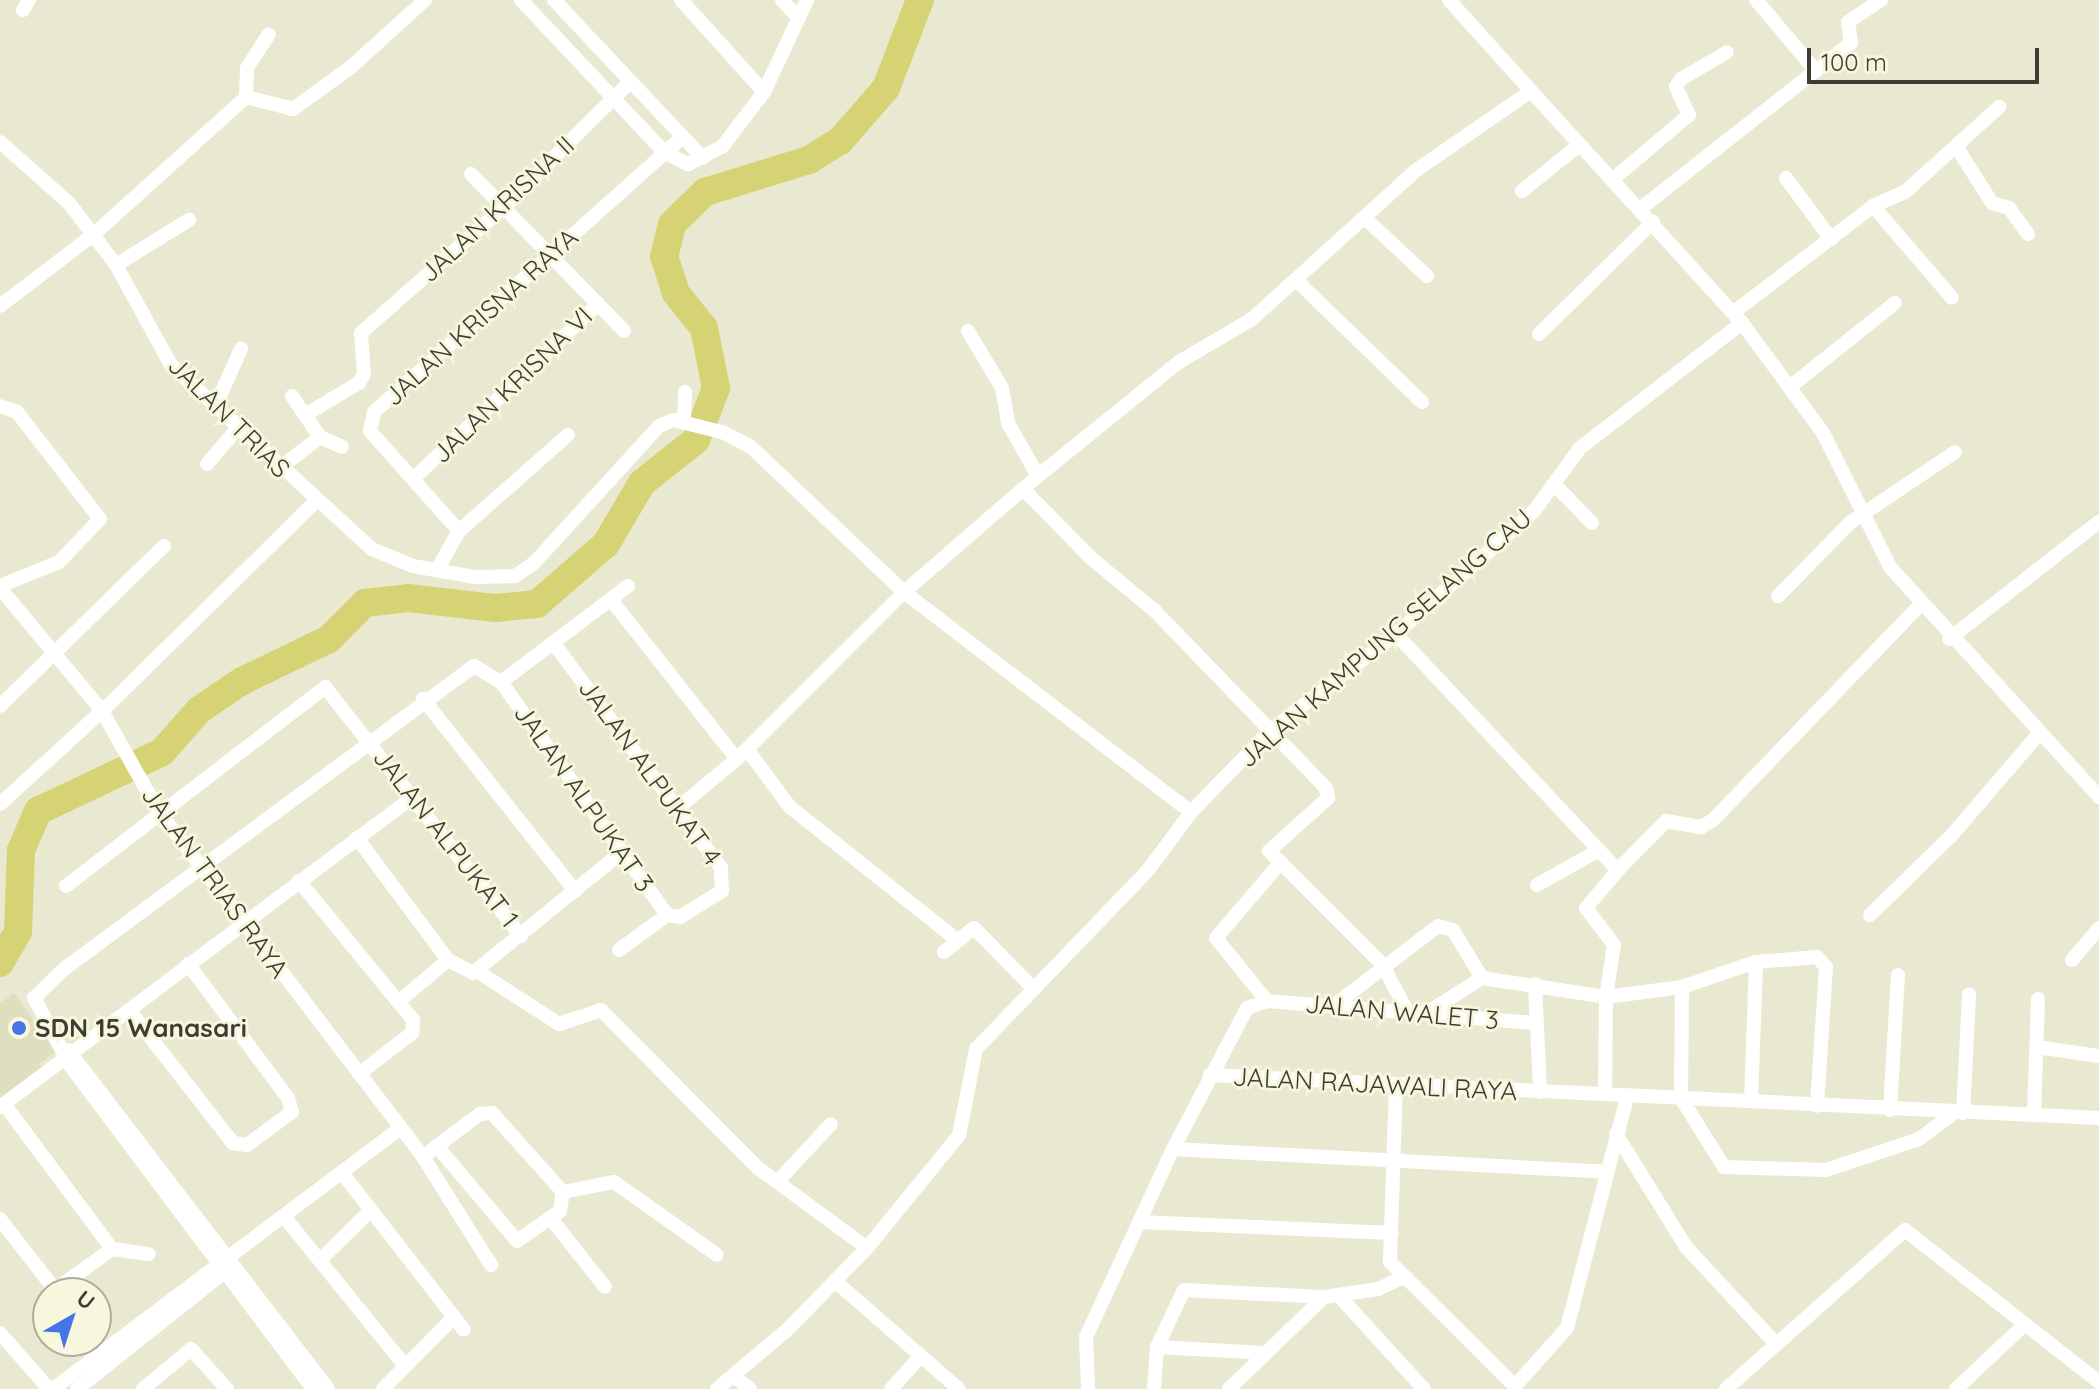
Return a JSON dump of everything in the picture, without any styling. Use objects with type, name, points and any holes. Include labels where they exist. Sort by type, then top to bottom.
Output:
[{"type":"street","points":[[246,97],[293,109],[425,0]]},
{"type":"street","points":[[521,0],[664,152],[679,163],[703,158],[722,147],[764,92],[807,0]]},
{"type":"street","points":[[554,0],[680,139],[703,158]]},
{"type":"street","points":[[681,0],[764,92]]},
{"type":"street","points":[[782,0],[799,19]]},
{"type":"street","points":[[1449,0],[1578,146],[1653,222],[1738,317],[1823,433],[1860,516],[1920,605],[2038,735],[2097,789]]},
{"type":"street","points":[[1756,0],[1816,71]]},
{"type":"street","points":[[1640,209],[1851,43],[1848,22],[1881,0]]},
{"type":"street","points":[[0,306],[93,235],[246,97],[247,68],[269,34]]},
{"type":"street","points":[[1612,180],[1689,115],[1676,87],[1681,79],[1727,52]]},
{"type":"street","name":"JALAN KRISNA II","points":[[305,415],[359,383],[361,333],[503,208],[629,83]]},
{"type":"street","points":[[679,807],[743,756],[904,592],[1038,476],[1156,379],[1252,319],[1415,171],[1531,91]]},
{"type":"street","name":"JALAN KAMPUNG SELANG CAU","points":[[717,1389],[735,1377],[867,1248],[959,1135],[976,1049],[1149,869],[1191,812],[1271,730],[1396,634],[1534,511],[1580,448],[1831,239],[1873,206],[1905,192],[1999,107]]},
{"type":"street","name":"JALAN KRISNA RAYA","points":[[459,531],[370,431],[374,412],[680,139]]},
{"type":"street","name":"JALAN TRIAS","points":[[0,142],[69,203],[116,265],[171,365],[315,502],[372,549],[437,570],[485,577],[526,570],[642,439],[673,420],[686,422]]},
{"type":"street","points":[[1522,191],[1578,146]]},
{"type":"street","points":[[1956,146],[1992,203],[2009,208],[2028,234]]},
{"type":"street","name":"JALAN KRISNA VI","points":[[413,479],[598,304],[471,174]]},
{"type":"street","points":[[1786,178],[1831,239]]},
{"type":"street","points":[[1873,206],[1952,298]]},
{"type":"street","points":[[1365,218],[1427,276]]},
{"type":"street","points":[[116,265],[189,220]]},
{"type":"street","points":[[1539,334],[1653,222]]},
{"type":"street","points":[[1297,281],[1422,402]]},
{"type":"street","points":[[1791,386],[1895,303]]},
{"type":"street","points":[[598,304],[624,331]]},
{"type":"street","points":[[968,331],[1002,388],[1008,423],[1038,476]]},
{"type":"street","points":[[215,407],[241,349]]},
{"type":"street","points":[[685,392],[686,422],[722,432],[750,446],[904,592],[1191,812]]},
{"type":"street","points":[[292,396],[320,437],[342,447]]},
{"type":"street","points":[[0,406],[17,412],[100,519],[59,562],[0,587]]},
{"type":"street","points":[[207,464],[237,429]]},
{"type":"street","points":[[437,570],[459,531],[568,435]]},
{"type":"street","points":[[281,467],[320,437]]},
{"type":"street","points":[[1778,596],[1860,516],[1955,452]]},
{"type":"street","points":[[1555,485],[1592,523]]},
{"type":"street","points":[[1023,489],[1271,730],[1328,795],[1270,848],[1382,964],[1408,1013]]},
{"type":"street","points":[[0,804],[102,711],[315,502]]},
{"type":"street","points":[[1949,639],[2099,522]]},
{"type":"street","points":[[2,700],[59,653],[164,546]]},
{"type":"street","points":[[328,1389],[227,1262],[53,1032],[34,998],[199,868],[423,699],[474,666],[501,682],[555,645],[628,586]]},
{"type":"street","name":"JALAN TRIAS RAYA","points":[[0,587],[59,653],[102,711],[128,752],[158,810],[199,868],[423,1157],[491,1265]]},
{"type":"street","points":[[612,601],[790,807],[956,939]]},
{"type":"street","points":[[1605,1094],[1606,997],[1614,945],[1586,908],[1666,821],[1701,827],[1713,820],[1920,605]]},
{"type":"street","points":[[1396,634],[1618,870]]},
{"type":"street","name":"JALAN ALPUKAT 4","points":[[555,645],[679,807],[725,880],[722,891],[691,912],[667,915]]},
{"type":"street","name":"JALAN ALPUKAT 3","points":[[501,682],[667,915]]},
{"type":"street","name":"JALAN ALPUKAT 1","points":[[158,810],[325,687],[370,740],[521,936]]},
{"type":"street","points":[[423,699],[575,891]]},
{"type":"street","points":[[1870,915],[1951,836],[2038,735]]},
{"type":"street","points":[[112,1249],[2,1106],[241,922],[413,797]]},
{"type":"street","points":[[66,886],[158,810]]},
{"type":"street","points":[[357,838],[448,960],[477,971],[559,1024],[601,1010],[758,1168],[779,1180],[867,1248]]},
{"type":"street","points":[[1537,885],[1599,850]]},
{"type":"street","points":[[477,971],[623,851]]},
{"type":"street","points":[[1088,1389],[1086,1337],[1210,1075],[1247,1008],[1267,1001],[1216,938],[1281,862]]},
{"type":"street","points":[[299,881],[413,1020],[412,1033],[359,1074]]},
{"type":"street","points":[[619,950],[667,915]]},
{"type":"street","points":[[1332,1007],[1382,964],[1446,926],[1482,978]]},
{"type":"street","points":[[2072,960],[2099,928]]},
{"type":"street","points":[[944,952],[965,930],[985,934],[1033,988]]},
{"type":"street","points":[[1424,1014],[1482,978],[1606,997],[1682,987],[1756,962],[1817,957],[1826,967],[1817,1106]]},
{"type":"street","points":[[398,1002],[448,960]]},
{"type":"street","points":[[1751,1100],[1756,962]]},
{"type":"street","points":[[129,1010],[233,1143],[247,1145],[267,1131],[292,1104],[188,964]]},
{"type":"street","points":[[1890,1110],[1898,975]]},
{"type":"street","points":[[1535,984],[1540,1092]]},
{"type":"street","points":[[1682,987],[1681,1098],[1724,1167],[1826,1170],[1919,1139],[1959,1113],[1969,994]]},
{"type":"street","points":[[2034,1114],[2038,999]]},
{"type":"street","name":"JALAN WALET 3","points":[[1267,1001],[1537,1023]]},
{"type":"street","points":[[2037,1047],[2099,1056]]},
{"type":"street","name":"JALAN RAJAWALI RAYA","points":[[1210,1075],[2099,1118]]},
{"type":"street","points":[[1396,1086],[1396,1161],[1390,1262],[1513,1388],[1567,1328],[1627,1097]]},
{"type":"street","points":[[423,1157],[480,1114],[492,1113],[563,1192]]},
{"type":"street","points":[[779,1180],[831,1124]]},
{"type":"street","points":[[1,1336],[51,1389],[286,1219],[400,1128]]},
{"type":"street","points":[[1616,1134],[1686,1247],[1776,1344]]},
{"type":"street","points":[[437,1146],[513,1238],[522,1242],[552,1220],[563,1192]]},
{"type":"street","points":[[1173,1149],[1606,1172]]},
{"type":"street","points":[[343,1174],[464,1330]]},
{"type":"street","points":[[563,1192],[614,1182],[717,1255]]},
{"type":"street","points":[[320,1260],[370,1211]]},
{"type":"street","points":[[0,1219],[55,1290],[112,1249],[149,1254]]},
{"type":"street","points":[[286,1219],[405,1366]]},
{"type":"street","points":[[552,1220],[605,1287]]},
{"type":"street","points":[[1140,1222],[1392,1233]]},
{"type":"street","points":[[1726,1389],[1905,1230],[2022,1327],[2099,1382]]},
{"type":"street","points":[[77,1389],[227,1262]]},
{"type":"street","points":[[227,1262],[313,1389]]},
{"type":"street","points":[[1154,1389],[1157,1347],[1184,1290],[1331,1296],[1404,1277]]},
{"type":"street","points":[[835,1281],[919,1358],[959,1389]]},
{"type":"street","points":[[1229,1389],[1331,1296]]},
{"type":"street","points":[[1331,1296],[1424,1389]]},
{"type":"street","points":[[383,1389],[454,1317]]},
{"type":"street","points":[[1956,1389],[2022,1327]]},
{"type":"street","points":[[1157,1347],[1266,1353]]},
{"type":"street","points":[[143,1389],[196,1350],[227,1389]]},
{"type":"street","points":[[891,1389],[919,1358]]},
{"type":"street","points":[[735,1377],[750,1389]]},
{"type":"shaded area","name":"SDN 15 Wanasari","points":[[14,993],[55,1052],[39,1064],[48,1073],[0,1107],[0,1003]]},
{"type":"waterway","points":[[0,963],[18,932],[21,850],[38,811],[162,752],[199,710],[242,681],[329,639],[365,603],[408,598],[495,608],[537,604],[606,544],[642,483],[696,440],[716,388],[704,328],[676,293],[664,257],[672,224],[705,192],[809,160],[840,141],[886,88],[920,0]]},
{"type":"place","name":"SDN 15 Wanasari","points":[[19,1028]]}]
